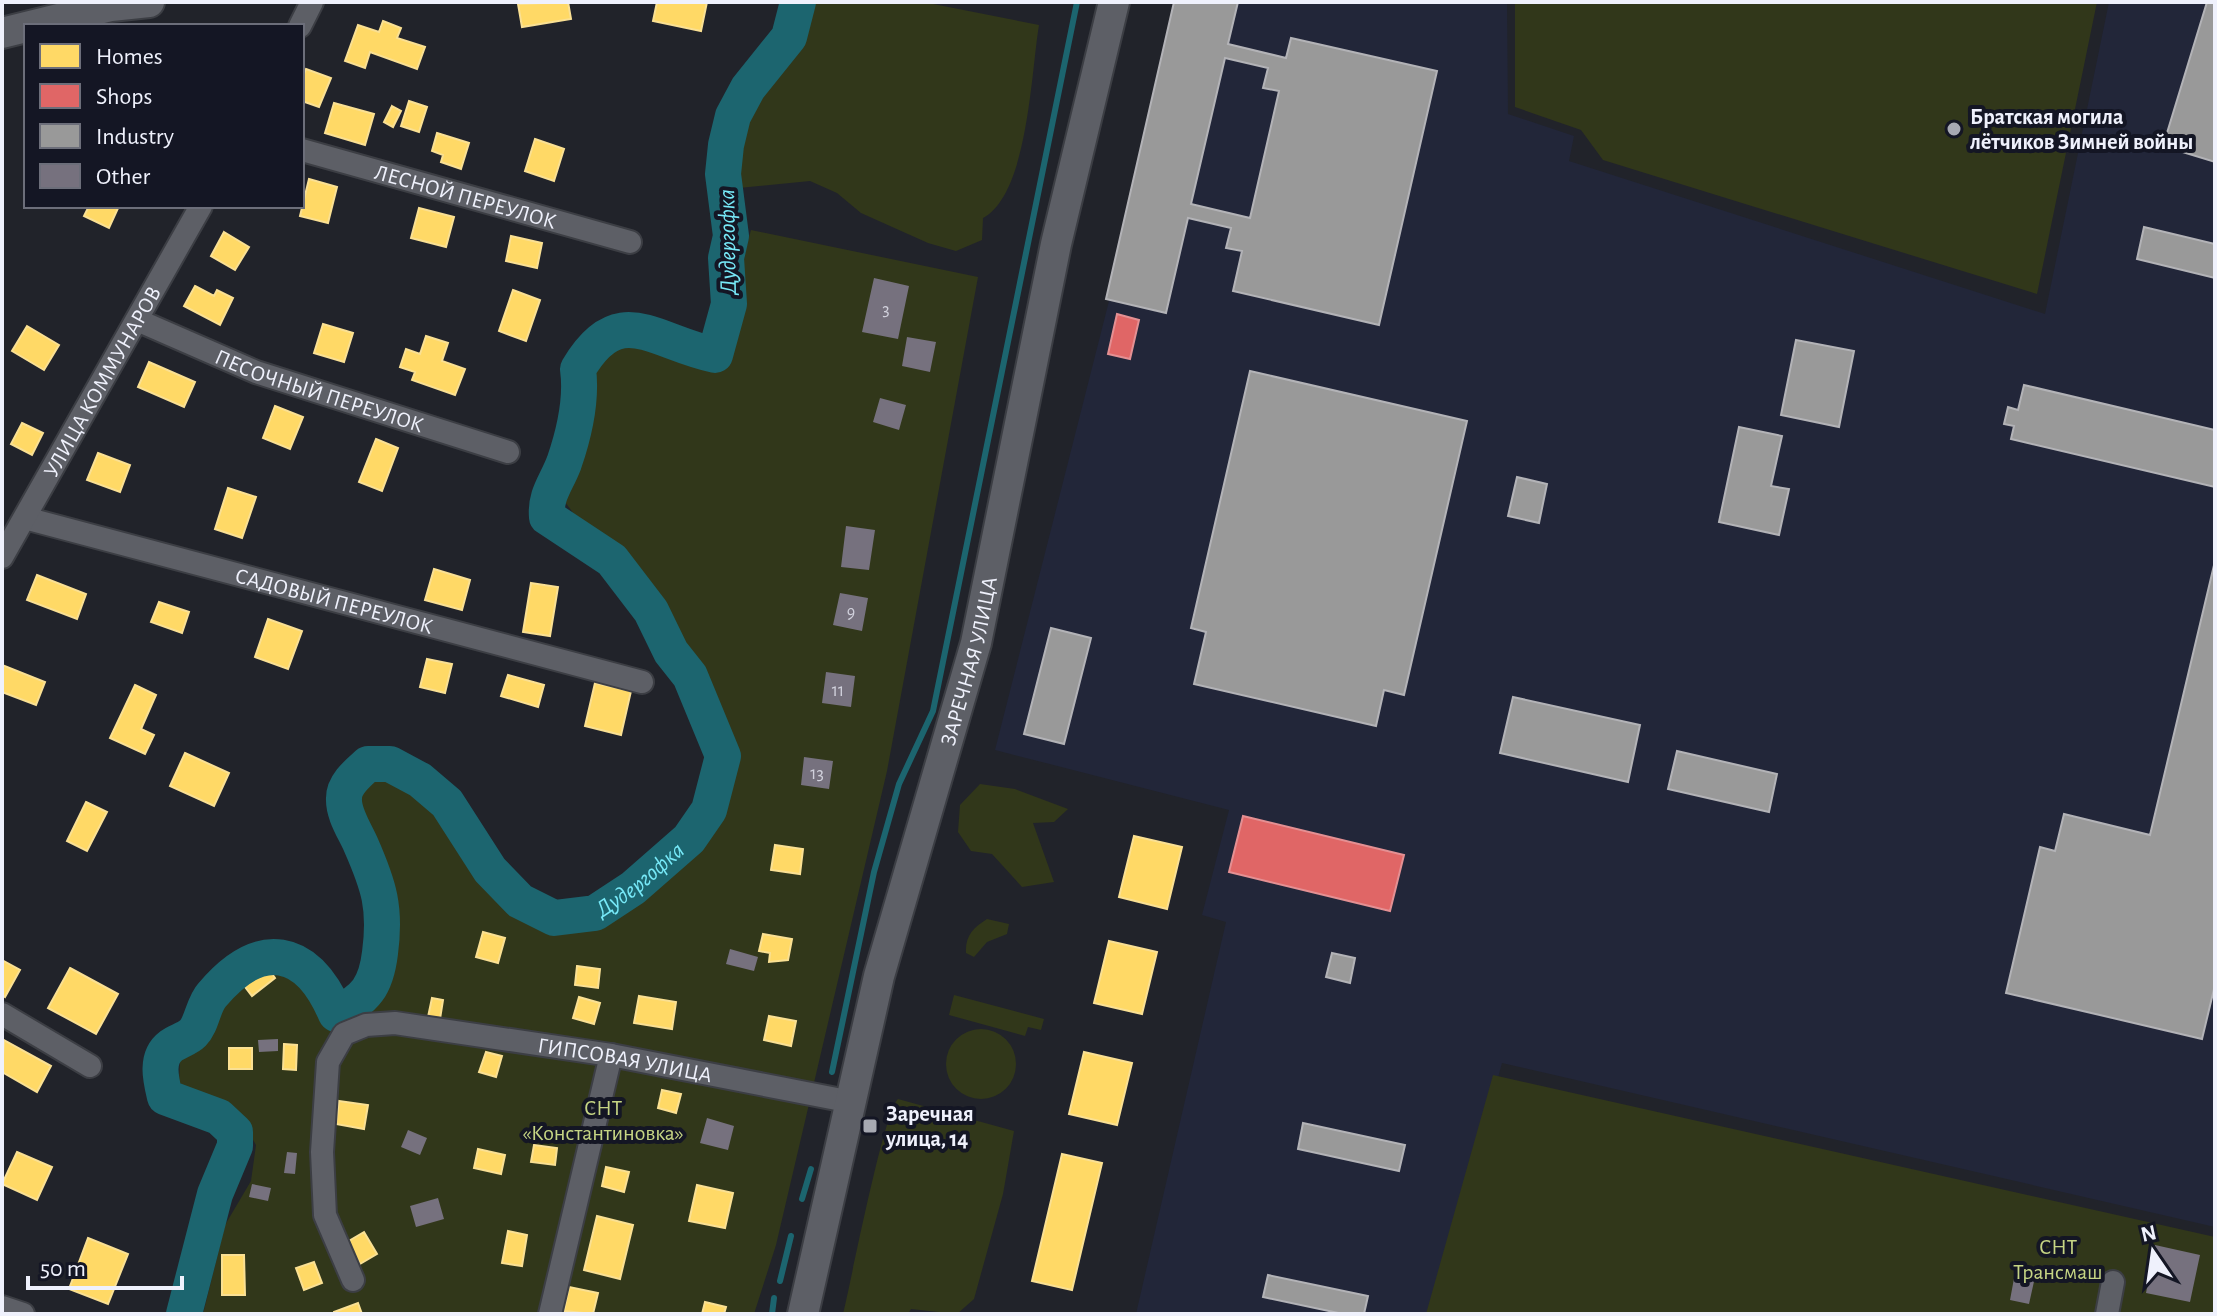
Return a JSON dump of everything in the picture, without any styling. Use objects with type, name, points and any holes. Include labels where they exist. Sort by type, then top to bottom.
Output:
[{"type":"street","points":[[38,24],[111,6],[149,2]]},
{"type":"street","points":[[301,24],[312,2]]},
{"type":"street","name":"ЗАРЕЧНАЯ УЛИЦА","points":[[803,1314],[879,976],[976,643],[1056,244],[1114,2]]},
{"type":"street","points":[[2,33],[24,28]]},
{"type":"street","name":"ЛЕСНОЙ ПЕРЕУЛОК","points":[[304,151],[630,242]]},
{"type":"street","name":"УЛИЦА КОММУНАРОВ","points":[[2,557],[200,208]]},
{"type":"street","name":"ПЕСОЧНЫЙ ПЕРЕУЛОК","points":[[137,320],[256,372],[508,452]]},
{"type":"street","name":"САДОВЫЙ ПЕРЕУЛОК","points":[[25,518],[642,682]]},
{"type":"street","points":[[2,1014],[90,1066]]},
{"type":"street","name":"ГИПСОВАЯ УЛИЦА","points":[[353,1280],[325,1215],[322,1152],[328,1062],[344,1034],[366,1025],[395,1023],[611,1055],[852,1102]]},
{"type":"street","points":[[550,1314],[611,1055]]},
{"type":"street","points":[[2107,1314],[2113,1282]]},
{"type":"street","points":[[2,1307],[23,1314]]},
{"type":"shaded area","points":[[1174,2],[1507,2],[1508,114],[1574,136],[1569,161],[2045,314],[2109,2],[2215,2],[2215,1227],[1502,1063],[1434,1314],[1136,1314],[1226,922],[1202,915],[1229,810],[995,750],[1109,301],[1106,299]]},
{"type":"green space","points":[[815,2],[923,2],[1039,25],[1030,101],[1018,159],[1010,184],[998,205],[983,218],[982,240],[956,251],[928,243],[861,213],[837,193],[810,181],[739,188],[738,149],[745,125],[753,106],[799,39]]},
{"type":"green space","points":[[1515,2],[2097,2],[2037,294],[1603,160],[1581,130],[1515,107]]},
{"type":"green space","name":"СНТ «Константиновка»","points":[[751,230],[978,277],[887,771],[776,1245],[754,1314],[203,1314],[225,1225],[251,1181],[256,1145],[238,1114],[202,1105],[179,1082],[180,1060],[202,1034],[220,1004],[235,989],[266,969],[303,985],[325,1022],[347,1016],[374,998],[388,961],[392,900],[354,798],[361,780],[376,771],[402,776],[443,807],[480,867],[514,908],[557,929],[607,918],[661,882],[699,838],[726,792],[732,747],[674,624],[628,553],[580,522],[565,502],[590,375],[604,350],[629,343],[702,365],[730,359]]},
{"type":"green space","points":[[980,784],[1015,789],[1068,809],[1054,822],[1033,823],[1054,882],[1022,887],[992,854],[971,851],[958,832],[960,805]]},
{"type":"green space","points":[[987,919],[1009,924],[1007,934],[987,942],[974,957],[966,953],[967,942],[974,929]]},
{"type":"green space","points":[[954,995],[1044,1019],[1041,1030],[1028,1027],[1025,1036],[949,1015]]},
{"type":"green space","points":[[988,1029],[1010,1044],[1016,1064],[1014,1078],[1006,1089],[995,1097],[974,1099],[956,1089],[948,1078],[946,1057],[956,1039],[967,1031]]},
{"type":"green space","name":"СНТ Трансмаш","points":[[1493,1075],[2215,1237],[2215,1314],[1426,1314]]},
{"type":"green space","points":[[898,1099],[1014,1131],[1003,1194],[974,1299],[957,1314],[911,1309],[908,1314],[843,1314],[877,1164]]},
{"type":"building: Homes","points":[[568,2],[571,19],[522,27],[518,4]]},
{"type":"building: Homes","points":[[657,2],[707,2],[701,31],[653,21]]},
{"type":"building: Homes","points":[[383,21],[401,28],[397,38],[425,47],[417,69],[370,52],[365,68],[345,61],[358,25],[379,32]]},
{"type":"building: Homes","points":[[306,69],[331,78],[319,107],[304,102]]},
{"type":"building: Homes","points":[[409,101],[427,107],[419,132],[401,126]]},
{"type":"building: Homes","points":[[334,103],[374,114],[365,145],[325,133]]},
{"type":"building: Homes","points":[[392,106],[401,111],[393,127],[384,122]]},
{"type":"building: Homes","points":[[437,133],[469,143],[461,169],[441,162],[443,155],[432,151]]},
{"type":"building: Homes","points":[[535,139],[564,149],[554,181],[525,171]]},
{"type":"building: Homes","points":[[309,179],[337,187],[328,223],[300,216]]},
{"type":"building: Homes","points":[[88,208],[118,208],[109,228],[84,216]]},
{"type":"building: Homes","points":[[419,208],[454,217],[446,247],[411,238]]},
{"type":"building: Homes","points":[[224,232],[249,247],[235,270],[211,256]]},
{"type":"building: Homes","points":[[511,236],[542,243],[537,268],[506,261]]},
{"type":"building: Homes","points":[[195,286],[214,296],[217,290],[233,298],[220,325],[184,306]]},
{"type":"building: Homes","points":[[513,290],[540,300],[526,341],[499,331]]},
{"type":"building: Homes","points":[[323,324],[353,333],[344,362],[314,353]]},
{"type":"building: Homes","points":[[27,326],[59,345],[44,370],[12,351]]},
{"type":"building: Homes","points":[[426,336],[448,343],[442,361],[465,369],[455,395],[412,380],[415,372],[400,367],[406,349],[420,354]]},
{"type":"building: Homes","points":[[149,362],[195,382],[184,407],[138,387]]},
{"type":"building: Homes","points":[[275,406],[303,417],[290,449],[263,438]]},
{"type":"building: Homes","points":[[22,423],[43,433],[32,455],[11,444]]},
{"type":"building: Homes","points":[[376,439],[398,448],[382,491],[359,482]]},
{"type":"building: Homes","points":[[98,453],[130,465],[120,492],[87,480]]},
{"type":"building: Homes","points":[[228,488],[256,497],[242,538],[215,529]]},
{"type":"building: Homes","points":[[434,569],[470,580],[462,610],[425,600]]},
{"type":"building: Homes","points":[[37,575],[86,594],[77,619],[27,600]]},
{"type":"building: Homes","points":[[531,583],[558,587],[550,636],[523,632]]},
{"type":"building: Homes","points":[[159,602],[189,612],[182,633],[151,622]]},
{"type":"building: Homes","points":[[268,619],[302,631],[288,669],[255,657]]},
{"type":"building: Homes","points":[[427,659],[452,664],[445,693],[420,687]]},
{"type":"building: Homes","points":[[2,665],[45,682],[36,705],[2,692]]},
{"type":"building: Homes","points":[[508,675],[544,685],[538,707],[501,696]]},
{"type":"building: Homes","points":[[595,683],[631,691],[621,735],[585,726]]},
{"type":"building: Homes","points":[[135,685],[156,695],[141,729],[154,735],[145,754],[110,738]]},
{"type":"building: Homes","points":[[185,753],[229,773],[214,806],[170,786]]},
{"type":"building: Homes","points":[[86,802],[107,812],[87,851],[67,841]]},
{"type":"building: Homes","points":[[1134,836],[1182,847],[1167,909],[1119,897]]},
{"type":"building: Homes","points":[[775,845],[803,849],[800,874],[771,870]]},
{"type":"building: Homes","points":[[483,932],[505,938],[498,963],[476,957]]},
{"type":"building: Homes","points":[[763,934],[792,939],[788,960],[769,962],[770,953],[759,951]]},
{"type":"building: Homes","points":[[1109,941],[1157,952],[1142,1014],[1094,1003]]},
{"type":"building: Homes","points":[[2,960],[20,970],[5,997],[2,995]]},
{"type":"building: Homes","points":[[263,961],[275,978],[252,996],[239,979]]},
{"type":"building: Homes","points":[[577,966],[600,969],[598,988],[575,985]]},
{"type":"building: Homes","points":[[70,968],[118,994],[96,1034],[48,1008]]},
{"type":"building: Homes","points":[[639,996],[676,1002],[672,1029],[634,1023]]},
{"type":"building: Homes","points":[[579,997],[600,1003],[594,1024],[573,1018]]},
{"type":"building: Homes","points":[[432,998],[443,1000],[440,1019],[428,1017]]},
{"type":"building: Homes","points":[[769,1016],[796,1021],[791,1046],[764,1040]]},
{"type":"building: Homes","points":[[4,1040],[51,1066],[37,1092],[2,1072]]},
{"type":"building: Homes","points":[[284,1044],[297,1045],[296,1070],[283,1069]]},
{"type":"building: Homes","points":[[229,1048],[252,1048],[252,1069],[229,1069]]},
{"type":"building: Homes","points":[[486,1052],[502,1056],[496,1077],[479,1072]]},
{"type":"building: Homes","points":[[1084,1052],[1132,1063],[1117,1125],[1069,1114]]},
{"type":"building: Homes","points":[[662,1090],[681,1094],[676,1113],[658,1108]]},
{"type":"building: Homes","points":[[339,1101],[368,1105],[364,1129],[336,1124]]},
{"type":"building: Homes","points":[[534,1145],[557,1148],[555,1165],[531,1162]]},
{"type":"building: Homes","points":[[478,1149],[505,1155],[501,1174],[474,1168]]},
{"type":"building: Homes","points":[[17,1152],[52,1167],[37,1200],[2,1184]]},
{"type":"building: Homes","points":[[1062,1154],[1102,1163],[1072,1290],[1032,1281]]},
{"type":"building: Homes","points":[[606,1167],[629,1172],[624,1192],[602,1186]]},
{"type":"building: Homes","points":[[697,1185],[733,1193],[725,1228],[689,1221]]},
{"type":"building: Homes","points":[[597,1216],[633,1225],[620,1279],[584,1270]]},
{"type":"building: Homes","points":[[508,1231],[527,1235],[522,1266],[502,1263]]},
{"type":"building: Homes","points":[[364,1232],[377,1254],[360,1264],[347,1242]]},
{"type":"building: Homes","points":[[88,1238],[128,1254],[108,1304],[69,1289]]},
{"type":"building: Homes","points":[[222,1255],[244,1255],[245,1295],[222,1295]]},
{"type":"building: Homes","points":[[314,1262],[322,1283],[304,1290],[296,1268]]},
{"type":"building: Homes","points":[[569,1287],[598,1293],[593,1314],[564,1311]]},
{"type":"building: Homes","points":[[705,1302],[726,1307],[724,1314],[702,1314]]},
{"type":"building: Homes","points":[[358,1303],[362,1314],[334,1314],[334,1312]]},
{"type":"building: Shops","points":[[1117,314],[1139,320],[1130,359],[1108,354]]},
{"type":"building: Shops","points":[[1243,816],[1404,855],[1390,911],[1229,872]]},
{"type":"building: Industry","points":[[1174,2],[1238,2],[1228,44],[1286,58],[1291,38],[1437,71],[1379,325],[1233,291],[1242,251],[1226,248],[1231,228],[1188,218],[1166,313],[1106,299]],"holes":[[[1225,58],[1268,68],[1263,88],[1279,91],[1250,218],[1191,204]]]},
{"type":"building: Industry","points":[[2207,2],[2215,2],[2215,162],[2163,146]]},
{"type":"building: Industry","points":[[2144,227],[2215,244],[2215,278],[2137,259]]},
{"type":"building: Industry","points":[[1796,340],[1854,351],[1839,427],[1781,415]]},
{"type":"building: Industry","points":[[1250,371],[1467,421],[1404,695],[1384,690],[1376,726],[1194,684],[1206,632],[1191,628]]},
{"type":"building: Industry","points":[[2024,385],[2215,430],[2215,487],[2011,439],[2014,426],[2004,424],[2008,407],[2018,410]]},
{"type":"building: Industry","points":[[1739,427],[1782,436],[1771,486],[1789,489],[1779,535],[1719,522]]},
{"type":"building: Industry","points":[[1517,477],[1547,484],[1539,523],[1508,516]]},
{"type":"building: Industry","points":[[2215,561],[2215,985],[2202,1039],[2006,993],[2040,847],[2055,851],[2064,814],[2150,835]]},
{"type":"building: Industry","points":[[1051,628],[1091,638],[1064,744],[1024,734]]},
{"type":"building: Industry","points":[[1513,697],[1640,725],[1628,782],[1500,753]]},
{"type":"building: Industry","points":[[1677,751],[1777,774],[1769,812],[1668,789]]},
{"type":"building: Industry","points":[[1332,953],[1355,958],[1350,983],[1326,977]]},
{"type":"building: Industry","points":[[1303,1123],[1405,1145],[1399,1171],[1298,1149]]},
{"type":"building: Industry","points":[[1268,1275],[1368,1296],[1364,1314],[1343,1314],[1263,1297]]},
{"type":"building: Other","points":[[874,278],[909,286],[898,339],[862,332]]},
{"type":"building: Other","points":[[907,337],[936,342],[930,372],[902,366]]},
{"type":"building: Other","points":[[880,398],[906,405],[899,430],[873,422]]},
{"type":"building: Other","points":[[846,526],[875,530],[869,570],[841,567]]},
{"type":"building: Other","points":[[840,593],[868,598],[862,631],[833,625]]},
{"type":"building: Other","points":[[826,672],[855,676],[851,707],[822,703]]},
{"type":"building: Other","points":[[804,757],[833,761],[829,789],[801,785]]},
{"type":"building: Other","points":[[730,949],[758,957],[754,971],[726,964]]},
{"type":"building: Other","points":[[278,1039],[278,1051],[259,1052],[258,1040]]},
{"type":"building: Other","points":[[707,1118],[734,1126],[728,1150],[700,1143]]},
{"type":"building: Other","points":[[408,1130],[427,1138],[420,1155],[401,1147]]},
{"type":"building: Other","points":[[287,1152],[297,1153],[295,1174],[284,1173]]},
{"type":"building: Other","points":[[252,1184],[271,1188],[268,1201],[249,1197]]},
{"type":"building: Other","points":[[438,1198],[444,1219],[416,1227],[410,1206]]},
{"type":"building: Other","points":[[2155,1245],[2200,1255],[2190,1302],[2146,1293]]},
{"type":"building: Other","points":[[2015,1273],[2035,1277],[2029,1304],[2010,1300]]},
{"type":"waterway","name":"Дудергофка","points":[[184,1314],[215,1194],[235,1146],[235,1132],[219,1117],[165,1097],[161,1063],[171,1046],[193,1033],[212,995],[248,964],[265,958],[281,958],[297,963],[311,974],[336,1014],[355,1003],[368,990],[376,974],[382,937],[380,898],[344,804],[346,788],[360,771],[368,764],[390,764],[420,780],[447,803],[490,870],[520,901],[554,918],[595,913],[633,888],[689,839],[709,810],[723,756],[690,676],[671,652],[651,611],[612,560],[547,517],[547,509],[574,428],[579,392],[578,369],[593,348],[608,335],[623,330],[655,335],[715,355],[729,304],[726,258],[731,236],[723,174],[726,145],[733,116],[748,88],[789,37],[798,2]]},
{"type":"waterway","points":[[832,1072],[874,872],[899,784],[933,711],[1077,2]]},
{"type":"waterway","points":[[802,1199],[811,1169]]},
{"type":"waterway","points":[[780,1281],[791,1236]]},
{"type":"waterway","points":[[772,1314],[774,1298]]},
{"type":"place","name":"Братская могила лётчиков Зимней войны","points":[[1954,129]]},
{"type":"place","name":"Заречная улица, 14","points":[[870,1126]]}]
